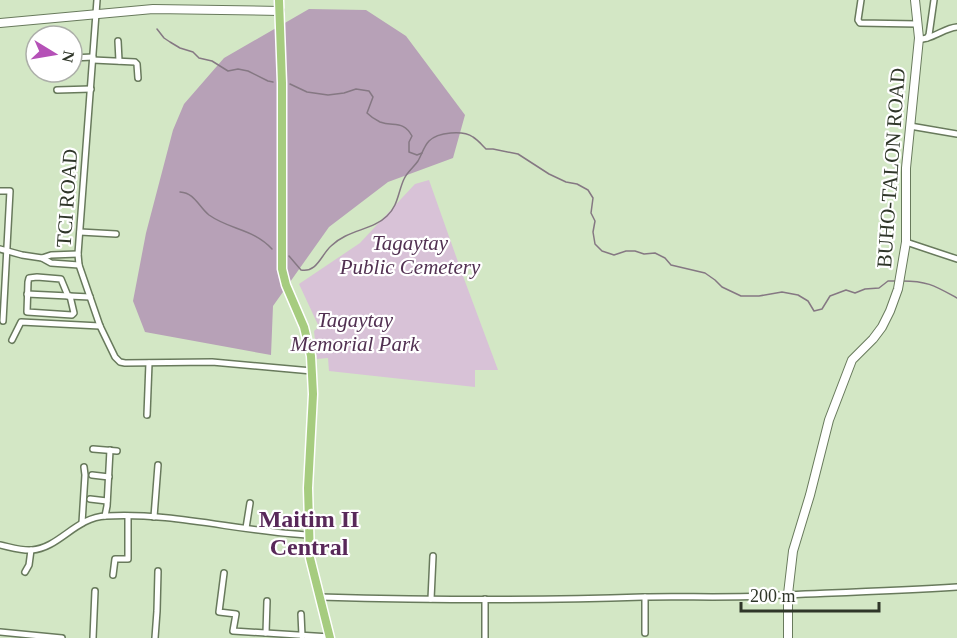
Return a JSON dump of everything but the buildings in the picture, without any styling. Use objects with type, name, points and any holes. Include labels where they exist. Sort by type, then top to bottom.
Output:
[{"type":"main road","points":[[279,0],[282,83],[282,269],[286,285],[304,327],[311,356],[313,394],[308,488],[310,558],[330,637]]},
{"type":"street","name":"TCI ROAD","points":[[97,0],[78,254],[79,265],[100,326],[114,357],[120,362],[212,362],[312,371]]},
{"type":"street","points":[[861,0],[858,20],[860,23],[917,24]]},
{"type":"street","name":"BUHO-TALON ROAD","points":[[788,638],[788,594],[793,552],[829,420],[852,360],[882,327],[898,289],[906,242],[906,168],[910,126],[923,39],[917,24],[915,0]]},
{"type":"street","points":[[923,39],[929,35],[934,0]]},
{"type":"street","points":[[0,23],[153,9],[280,11]]},
{"type":"street","points":[[923,39],[957,27]]},
{"type":"street","points":[[118,41],[119,62]]},
{"type":"street","points":[[84,59],[135,62],[138,78]]},
{"type":"street","points":[[57,90],[91,89]]},
{"type":"street","points":[[910,126],[957,134]]},
{"type":"street","points":[[0,191],[10,191],[3,279],[3,321]]},
{"type":"street","points":[[0,219],[9,220]]},
{"type":"street","points":[[80,232],[116,234]]},
{"type":"street","points":[[906,242],[957,259]]},
{"type":"street","points":[[0,249],[42,258],[51,263],[79,265]]},
{"type":"street","points":[[42,258],[51,255],[78,254]]},
{"type":"street","points":[[29,278],[62,280],[69,296],[74,313],[72,315],[27,312],[29,278]]},
{"type":"street","points":[[27,294],[90,297]]},
{"type":"street","points":[[12,340],[21,322],[100,326]]},
{"type":"street","points":[[147,415],[149,363]]},
{"type":"street","points":[[93,449],[117,451]]},
{"type":"street","points":[[105,516],[110,450]]},
{"type":"street","points":[[154,517],[158,465]]},
{"type":"street","points":[[82,523],[86,475],[84,467]]},
{"type":"street","points":[[92,475],[109,477]]},
{"type":"street","points":[[90,500],[107,501]]},
{"type":"street","points":[[246,528],[250,503]]},
{"type":"street","points":[[0,545],[31,550],[47,545],[94,517],[105,516],[154,517],[309,535]]},
{"type":"street","points":[[113,575],[115,559],[128,559],[128,516]]},
{"type":"street","points":[[25,572],[29,565],[31,550]]},
{"type":"street","points":[[431,599],[433,556]]},
{"type":"street","points":[[155,638],[158,571]]},
{"type":"street","points":[[224,573],[219,612],[236,614],[233,631],[238,635],[266,633],[330,637]]},
{"type":"street","points":[[320,597],[484,599],[760,596],[957,587]]},
{"type":"street","points":[[93,638],[95,591]]},
{"type":"street","points":[[645,597],[645,633]]},
{"type":"street","points":[[484,599],[485,638]]},
{"type":"street","points":[[266,633],[267,602]]},
{"type":"street","points":[[302,614],[302,636]]},
{"type":"street","points":[[0,632],[62,638]]},
{"type":"green space","name":"Tagaytay Public Cemetery","points":[[429,180],[498,370],[475,370],[475,387],[329,371],[328,358],[317,359],[314,331],[319,327],[299,284],[360,243],[415,184]]},
{"type":"shaded area","points":[[309,9],[366,10],[406,36],[465,115],[453,158],[388,182],[329,227],[273,306],[271,355],[145,332],[133,301],[146,233],[173,130],[184,104],[224,58]]},
{"type":"waterway","points":[[157,29],[164,38],[180,48],[193,52],[199,58],[212,61],[228,71],[238,69],[248,71],[273,82]]},
{"type":"waterway","points":[[290,84],[307,92],[328,95],[356,89],[369,91],[373,97],[367,113],[380,122],[405,128],[412,136],[409,142],[409,152],[417,155],[422,153]]},
{"type":"waterway","points":[[289,256],[301,270],[311,269],[337,241],[381,221],[393,208],[405,176],[418,161],[427,143],[444,134],[463,133],[473,137],[486,149],[518,154],[549,174],[588,190],[593,198],[591,213],[595,221],[593,232],[595,244],[602,251],[614,255],[626,251],[655,253],[665,258],[671,265],[705,273],[722,287],[741,296],[782,292],[798,295],[808,301],[814,311],[822,309],[830,296],[846,290],[855,293],[865,289],[879,288],[888,281],[897,281]]},
{"type":"waterway","points":[[180,192],[193,197],[209,215],[217,220],[258,237],[272,249]]},
{"type":"waterway","points":[[902,281],[931,285],[957,298]]},
{"type":"district","name":"Maitim II Central","points":[[309,533]]},
{"type":"park label","name":"Tagaytay Memorial Park","points":[[355,332]]}]
